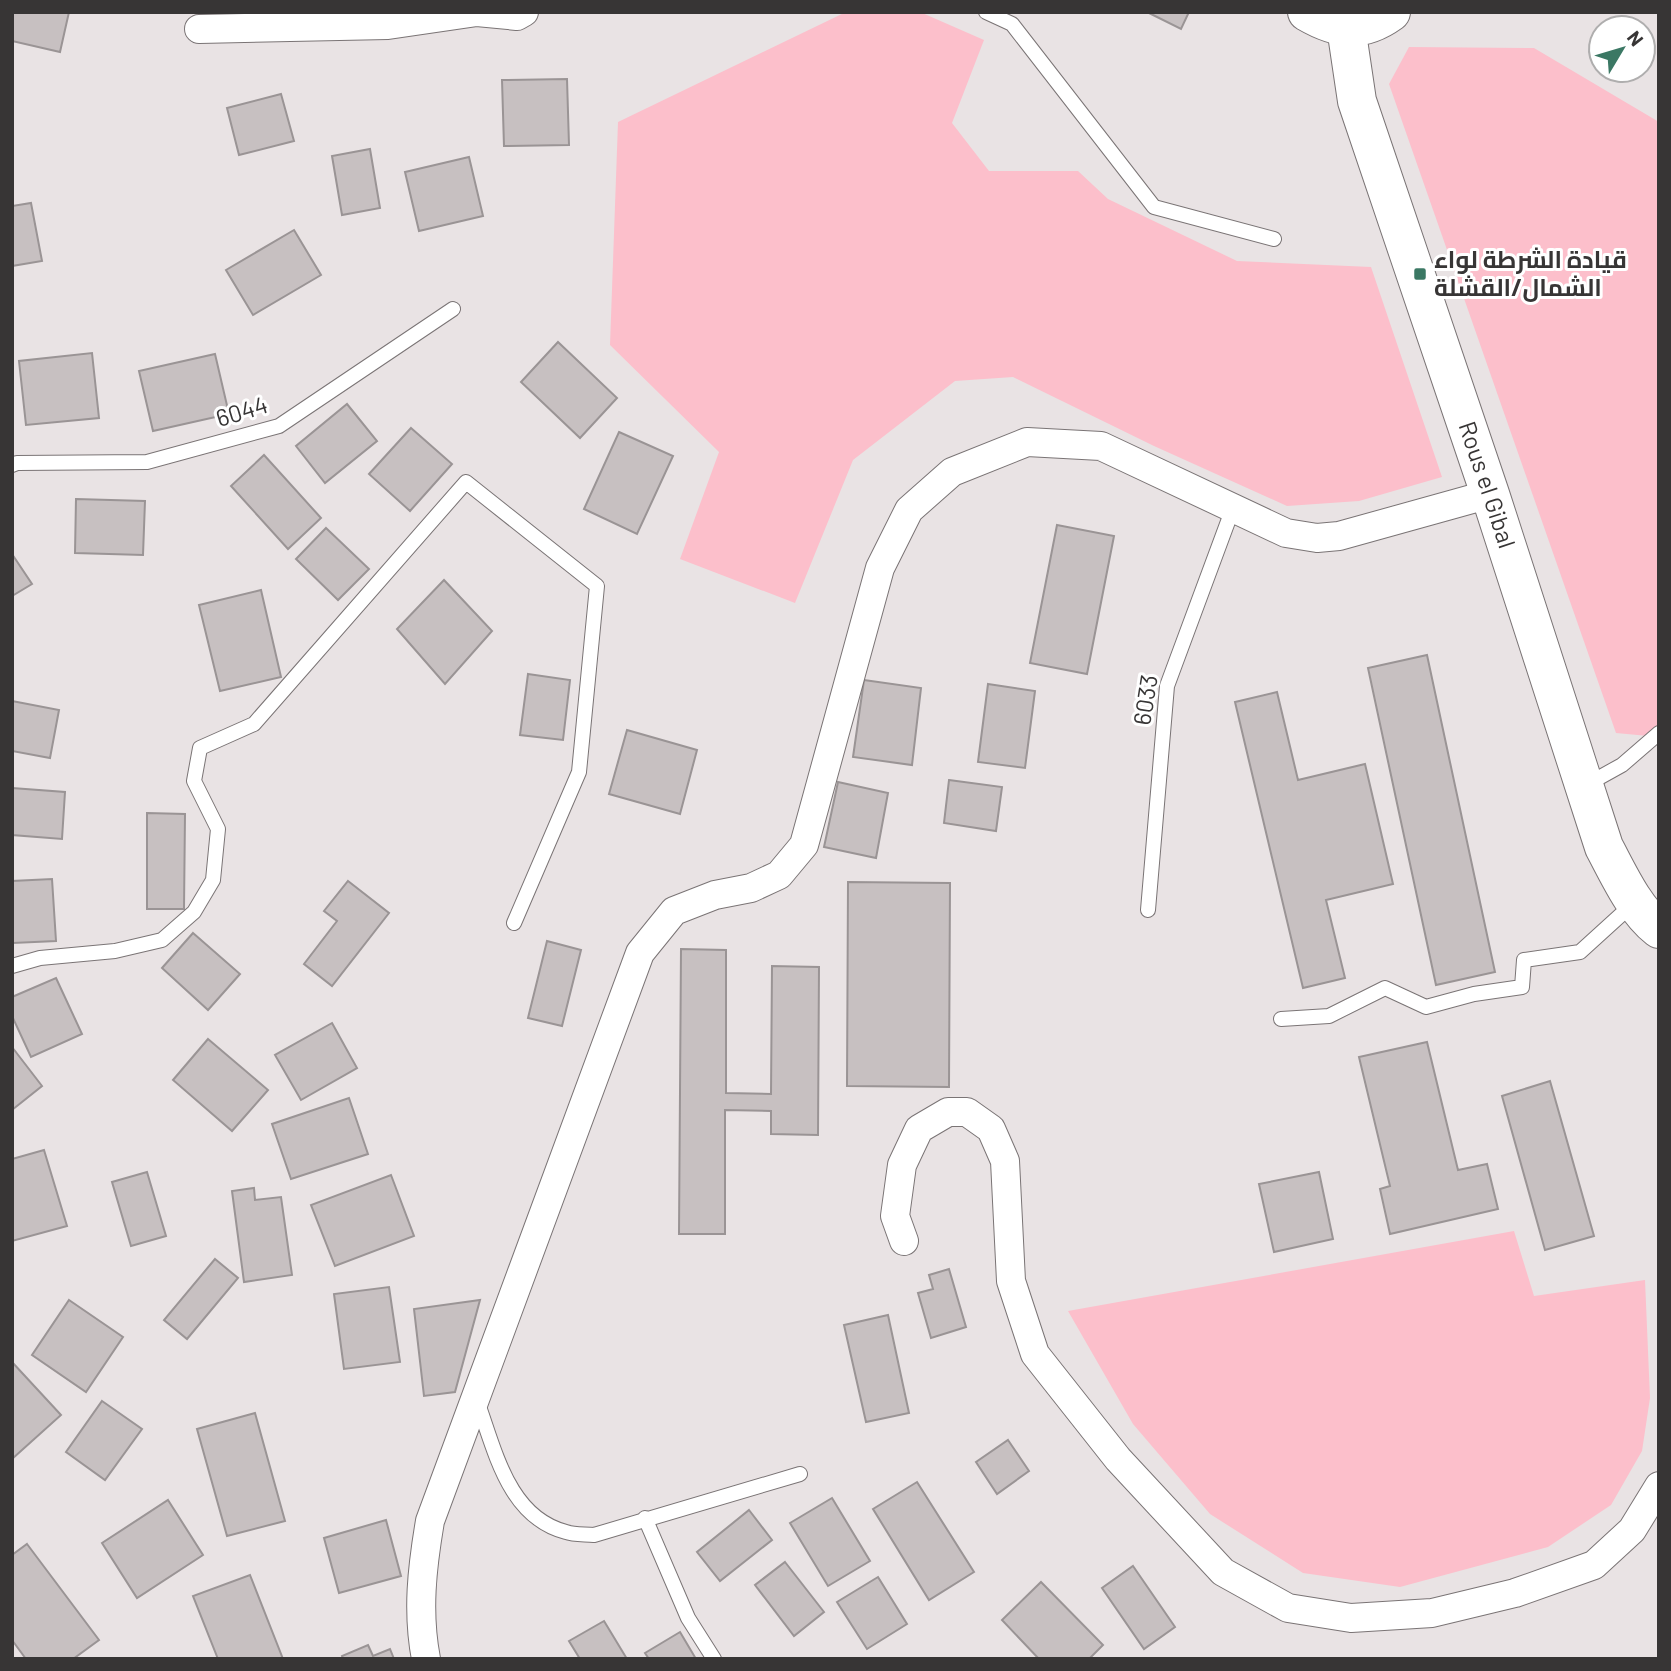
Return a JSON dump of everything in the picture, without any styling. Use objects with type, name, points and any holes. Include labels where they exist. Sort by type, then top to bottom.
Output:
[{"type":"street","points":[[199,29],[388,25],[477,12],[517,16],[524,12]]},
{"type":"street","points":[[1307,12],[1325,22],[1346,27],[1370,25],[1391,12]]},
{"type":"street","name":"Rous el Gibal","points":[[1346,27],[1357,102],[1490,494],[1604,847],[1647,915]]},
{"type":"street","points":[[426,1659],[421,1635],[421,1577],[430,1521],[640,953],[674,911],[715,895],[751,888],[779,875],[804,845],[880,568],[909,510],[952,472],[1027,442],[1101,446],[1286,533],[1317,538],[1339,536],[1490,494]]},
{"type":"street","points":[[904,1241],[895,1216],[900,1178],[902,1166],[919,1129],[948,1112],[967,1112],[991,1129],[1005,1161],[1011,1281],[1035,1354],[1118,1459],[1223,1572],[1289,1608],[1351,1618],[1432,1613],[1514,1592],[1594,1565],[1632,1530],[1659,1486]]},
{"type":"lane","points":[[986,12],[1012,24],[1154,207],[1274,239]]},
{"type":"lane","name":"6044","points":[[12,465],[146,462],[279,426],[453,309]]},
{"type":"lane","points":[[12,966],[40,958],[115,951],[162,940],[194,912],[213,880],[218,829],[194,780],[200,748],[254,724],[466,482],[597,586],[579,772],[514,922]]},
{"type":"lane","name":"6033","points":[[1148,910],[1167,686],[1233,508]]},
{"type":"lane","points":[[1585,786],[1622,765],[1659,733]]},
{"type":"lane","points":[[1281,1019],[1329,1016],[1385,988],[1426,1007],[1474,994],[1522,987],[1524,960],[1580,952],[1647,915]]},
{"type":"lane","points":[[476,1400],[505,1477],[520,1503],[540,1521],[567,1533],[594,1535],[800,1474]]},
{"type":"lane","points":[[645,1518],[688,1618],[714,1659]]},
{"type":"shaded area","points":[[846,12],[920,12],[984,40],[952,123],[989,171],[1078,171],[1108,199],[1237,261],[1371,267],[1442,477],[1359,501],[1287,506],[1154,446],[1013,377],[955,381],[853,460],[795,603],[680,559],[719,452],[610,345],[618,122]]},
{"type":"shaded area","points":[[1409,47],[1534,48],[1587,79],[1587,84],[1595,84],[1659,122],[1659,737],[1616,733],[1389,84]]},
{"type":"shaded area","points":[[1514,1231],[1534,1296],[1645,1280],[1650,1398],[1642,1451],[1611,1505],[1548,1547],[1400,1587],[1303,1573],[1210,1514],[1133,1424],[1068,1311]]},
{"type":"building","points":[[12,12],[69,12],[60,52],[12,41]]},
{"type":"building","points":[[1147,12],[1189,12],[1181,29]]},
{"type":"building","points":[[567,79],[569,145],[504,146],[502,80]]},
{"type":"building","points":[[281,94],[294,141],[239,155],[227,108]]},
{"type":"building","points":[[370,149],[380,208],[342,215],[332,156]]},
{"type":"building","points":[[469,157],[483,216],[419,231],[405,172]]},
{"type":"building","points":[[31,203],[42,261],[12,266],[12,206]]},
{"type":"building","points":[[294,230],[321,275],[253,315],[226,270]]},
{"type":"building","points":[[558,342],[617,398],[580,438],[521,382]]},
{"type":"building","points":[[92,353],[99,418],[26,425],[19,361]]},
{"type":"building","points":[[215,354],[229,414],[153,431],[139,371]]},
{"type":"building","points":[[347,404],[377,441],[325,483],[296,446]]},
{"type":"building","points":[[411,428],[452,464],[410,511],[369,474]]},
{"type":"building","points":[[619,432],[673,456],[637,534],[584,509]]},
{"type":"building","points":[[264,455],[321,518],[288,549],[231,486]]},
{"type":"building","points":[[76,499],[145,501],[143,555],[75,553]]},
{"type":"building","points":[[1057,525],[1114,536],[1087,674],[1030,663]]},
{"type":"building","points":[[326,528],[369,569],[338,600],[296,559]]},
{"type":"building","points":[[12,554],[32,584],[12,596]]},
{"type":"building","points":[[444,580],[492,631],[445,684],[397,629]]},
{"type":"building","points":[[261,590],[281,677],[220,691],[199,605]]},
{"type":"building","points":[[1427,655],[1495,972],[1436,985],[1368,668]]},
{"type":"building","points":[[528,674],[570,680],[563,740],[520,735]]},
{"type":"building","points":[[864,680],[921,688],[912,765],[853,757]]},
{"type":"building","points":[[988,684],[1035,691],[1025,768],[978,762]]},
{"type":"building","points":[[1277,692],[1298,780],[1365,764],[1393,884],[1326,900],[1345,978],[1303,988],[1235,702]]},
{"type":"building","points":[[12,701],[59,710],[50,758],[12,751]]},
{"type":"building","points":[[627,730],[697,750],[680,814],[609,794]]},
{"type":"building","points":[[949,780],[1002,787],[996,831],[944,823]]},
{"type":"building","points":[[838,782],[888,793],[876,858],[824,847]]},
{"type":"building","points":[[12,788],[65,792],[62,839],[12,835]]},
{"type":"building","points":[[147,813],[185,814],[184,909],[147,909]]},
{"type":"building","points":[[52,879],[56,941],[13,943],[12,881]]},
{"type":"building","points":[[348,881],[389,913],[332,986],[304,964],[337,921],[324,911]]},
{"type":"building","points":[[848,882],[950,883],[949,1087],[847,1086]]},
{"type":"building","points":[[193,933],[240,974],[208,1010],[162,968]]},
{"type":"building","points":[[547,941],[581,950],[562,1026],[528,1018]]},
{"type":"building","points":[[681,949],[726,950],[726,1093],[771,1094],[772,966],[819,967],[818,1135],[771,1134],[771,1111],[725,1110],[725,1234],[679,1234]]},
{"type":"building","points":[[56,978],[82,1034],[31,1057],[12,1016],[12,997]]},
{"type":"building","points":[[332,1023],[357,1068],[301,1100],[275,1055]]},
{"type":"building","points":[[208,1039],[268,1090],[232,1131],[173,1080]]},
{"type":"building","points":[[1427,1042],[1458,1170],[1487,1164],[1498,1209],[1390,1234],[1380,1189],[1390,1186],[1359,1057]]},
{"type":"building","points":[[12,1047],[42,1086],[12,1110]]},
{"type":"building","points":[[1550,1081],[1594,1236],[1545,1250],[1502,1096]]},
{"type":"building","points":[[349,1098],[368,1154],[291,1179],[272,1124]]},
{"type":"building","points":[[44,1150],[67,1226],[12,1241],[12,1159]]},
{"type":"building","points":[[147,1172],[166,1236],[131,1246],[112,1182]]},
{"type":"building","points":[[1319,1172],[1333,1239],[1274,1252],[1259,1184]]},
{"type":"building","points":[[391,1175],[414,1236],[335,1266],[311,1205]]},
{"type":"building","points":[[254,1188],[255,1200],[281,1197],[292,1275],[244,1282],[232,1191]]},
{"type":"building","points":[[215,1259],[238,1278],[187,1339],[164,1320]]},
{"type":"building","points":[[949,1269],[966,1327],[931,1338],[918,1293],[933,1289],[929,1275]]},
{"type":"building","points":[[389,1287],[400,1362],[344,1369],[334,1294]]},
{"type":"building","points":[[69,1300],[123,1337],[86,1392],[32,1355]]},
{"type":"building","points":[[480,1300],[455,1392],[424,1396],[414,1309]]},
{"type":"building","points":[[888,1315],[909,1413],[866,1422],[844,1325]]},
{"type":"building","points":[[12,1362],[61,1415],[12,1459]]},
{"type":"building","points":[[102,1401],[142,1429],[105,1480],[66,1452]]},
{"type":"building","points":[[255,1413],[285,1521],[227,1536],[197,1429]]},
{"type":"building","points":[[1008,1440],[1029,1471],[997,1494],[976,1462]]},
{"type":"building","points":[[917,1482],[974,1572],[929,1600],[873,1509]]},
{"type":"building","points":[[832,1498],[870,1561],[828,1586],[790,1523]]},
{"type":"building","points":[[168,1500],[203,1555],[137,1598],[102,1543]]},
{"type":"building","points":[[749,1510],[772,1540],[720,1581],[697,1552]]},
{"type":"building","points":[[386,1520],[401,1576],[339,1593],[324,1538]]},
{"type":"building","points":[[27,1544],[99,1640],[73,1659],[26,1659],[12,1640],[12,1555]]},
{"type":"building","points":[[785,1562],[824,1612],[794,1636],[755,1585]]},
{"type":"building","points":[[1133,1566],[1175,1627],[1144,1649],[1102,1588]]},
{"type":"building","points":[[250,1575],[283,1659],[218,1659],[193,1596]]},
{"type":"building","points":[[878,1577],[907,1624],[867,1649],[837,1602]]},
{"type":"building","points":[[1041,1582],[1103,1645],[1089,1659],[1039,1659],[1002,1620]]},
{"type":"building","points":[[604,1621],[627,1659],[580,1659],[569,1641]]},
{"type":"building","points":[[680,1632],[696,1659],[649,1659],[645,1653]]},
{"type":"building","points":[[368,1645],[373,1656],[390,1649],[394,1659],[343,1659],[342,1656]]},
{"type":"place","name":"قيادة الشرطة لواء الشمال/القشلة","points":[[1420,274]]}]
